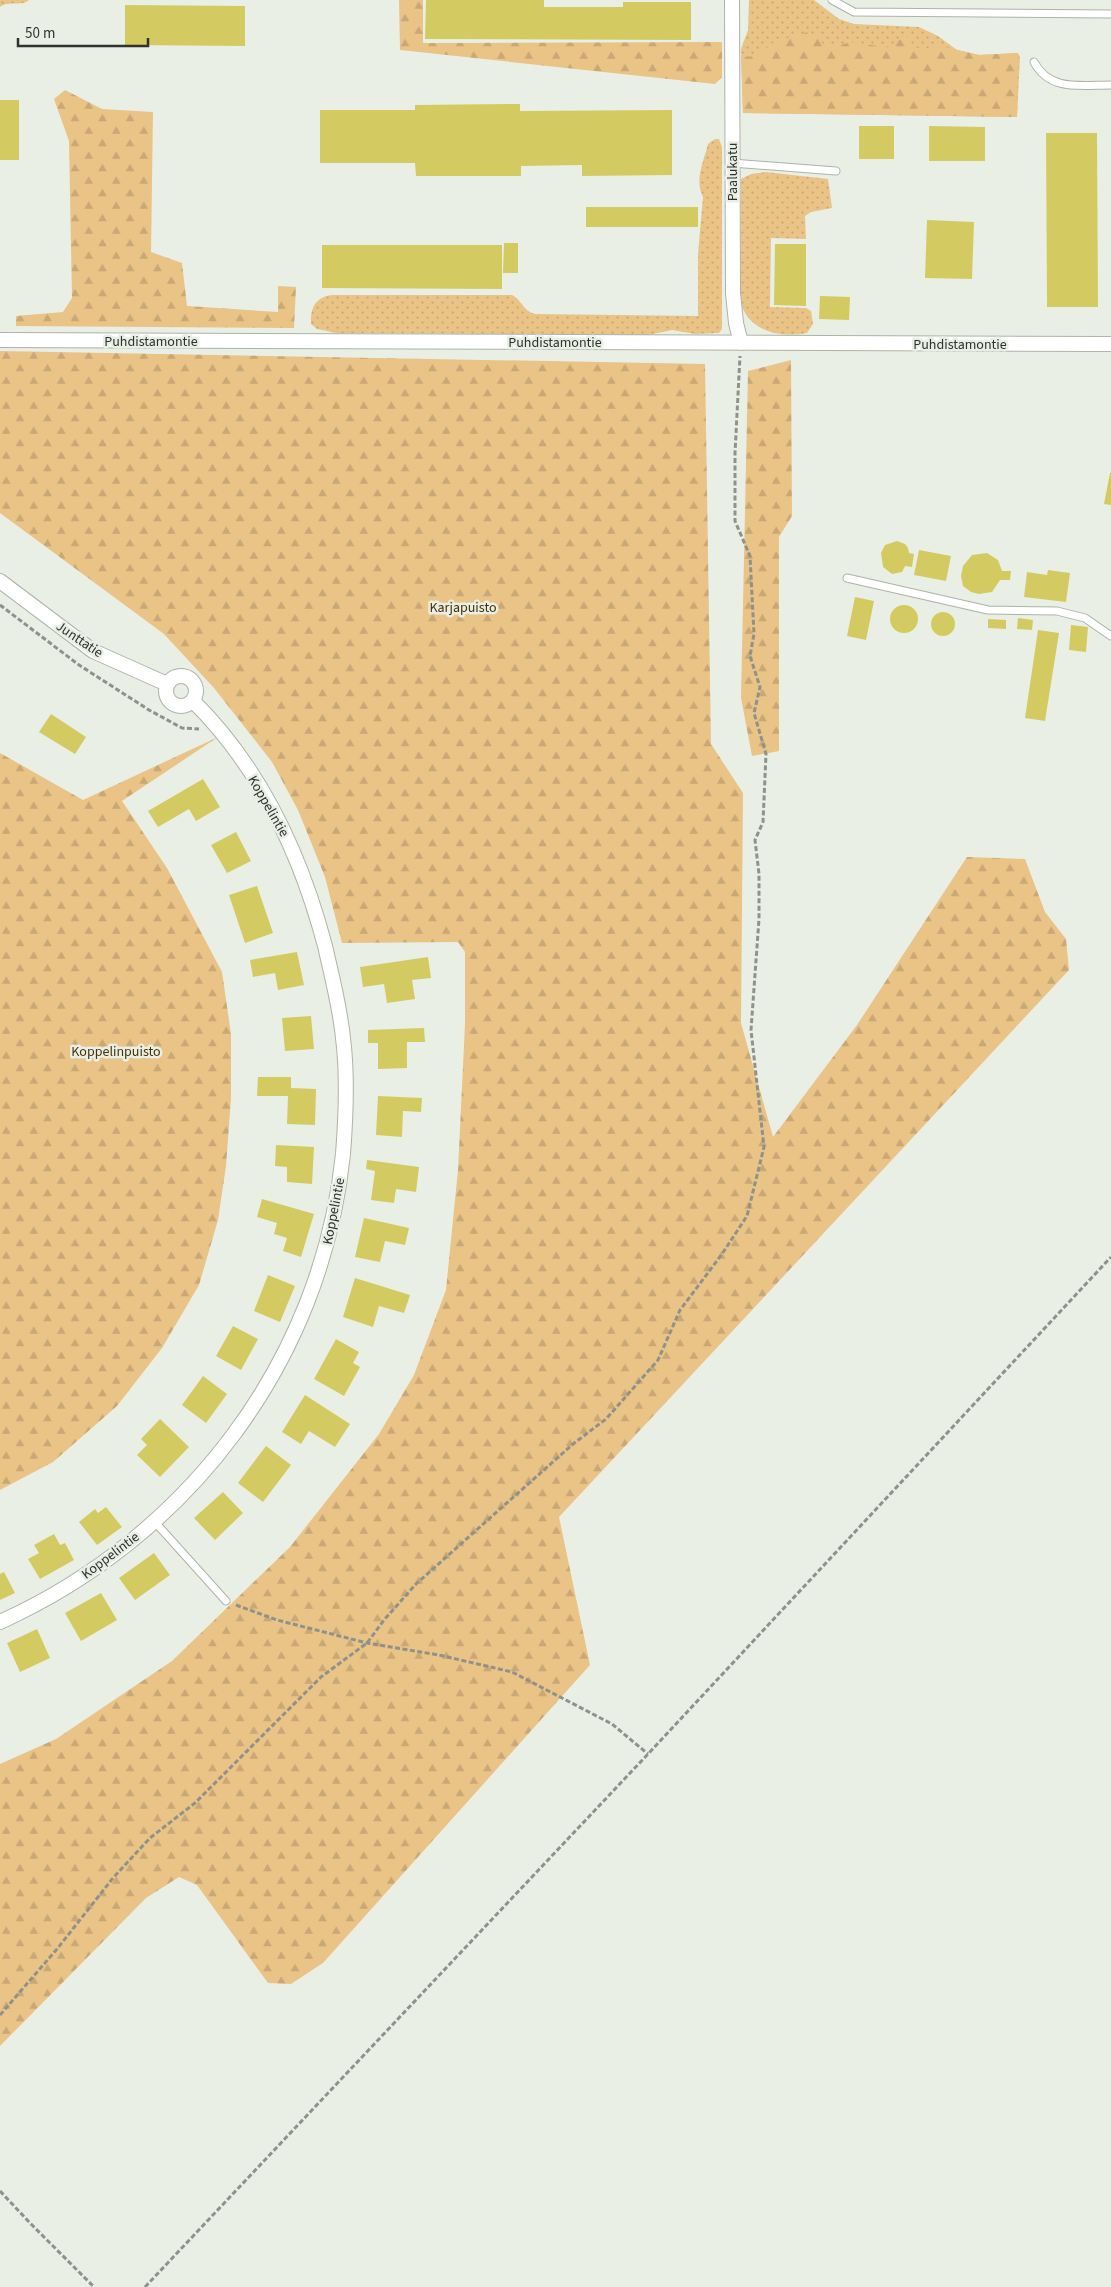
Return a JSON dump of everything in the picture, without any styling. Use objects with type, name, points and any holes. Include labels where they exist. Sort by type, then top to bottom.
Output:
[{"type":"street","name":"Paalukatu","points":[[732,0],[733,293],[736,323],[741,343]]},
{"type":"street","name":"Puhdistamontie","points":[[0,340],[1111,344]]},
{"type":"street","name":"Junttatie","points":[[0,581],[93,651],[167,684]]},
{"type":"street","points":[[178,676],[192,680],[196,693],[193,702],[179,707],[170,703],[166,694],[167,684],[178,676]]},
{"type":"street","name":"Koppelintie","points":[[0,1622],[54,1595],[98,1566],[154,1521],[201,1476],[230,1441],[251,1411],[286,1353],[308,1303],[327,1248],[335,1210],[346,1124],[344,1038],[334,984],[312,900],[289,839],[274,810],[237,753],[213,721],[193,702]]},
{"type":"lane","points":[[832,0],[854,12],[1111,14]]},
{"type":"lane","points":[[1034,62],[1040,73],[1062,84],[1111,85]]},
{"type":"lane","points":[[732,164],[836,171]]},
{"type":"lane","points":[[847,578],[988,610],[1057,611],[1086,618],[1111,636]]},
{"type":"lane","points":[[154,1521],[226,1601]]},
{"type":"path","points":[[0,2015],[57,1950],[113,1878],[150,1838],[195,1803],[321,1677],[367,1643],[416,1584],[613,1411],[658,1360],[680,1310],[722,1254],[747,1216],[764,1147],[751,1030],[759,919],[759,874],[755,840],[763,822],[766,754],[754,713],[760,687],[750,656],[754,634],[750,556],[735,521],[735,452],[741,343]]},
{"type":"path","points":[[0,605],[79,665],[149,710],[182,728],[203,729],[213,721]]},
{"type":"path","points":[[145,2287],[648,1754],[1111,1257]]},
{"type":"path","points":[[226,1601],[277,1620],[367,1643],[439,1655],[512,1672],[612,1724],[648,1754]]},
{"type":"path","points":[[0,2191],[30,2224],[94,2287]]},
{"type":"green space","points":[[0,0],[29,0],[0,7]]},
{"type":"green space","points":[[399,0],[423,0],[423,43],[722,42],[722,77],[715,84],[400,50]]},
{"type":"green space","points":[[749,0],[814,0],[839,19],[854,24],[919,27],[938,36],[957,50],[979,55],[1018,53],[1020,57],[1017,117],[743,113],[741,49],[748,30]]},
{"type":"green space","points":[[808,32],[820,37],[823,45],[841,45],[850,42],[893,48],[897,41],[909,36],[913,47],[924,49],[937,45],[979,55],[1018,53],[1017,117],[743,113],[741,57],[757,56],[774,42]]},
{"type":"green space","points":[[65,90],[102,109],[153,112],[151,252],[182,263],[187,306],[278,312],[278,286],[296,287],[294,328],[16,326],[16,316],[63,312],[72,298],[69,141],[54,99]]},
{"type":"green space","points":[[715,139],[719,139],[722,147],[722,329],[719,333],[695,334],[672,330],[648,335],[336,333],[317,329],[311,324],[313,308],[318,300],[333,295],[512,295],[531,313],[535,314],[698,316],[698,254],[703,197],[699,184],[708,144]]},
{"type":"green space","points":[[766,172],[828,179],[832,208],[811,212],[805,216],[806,239],[771,238],[770,307],[806,308],[811,311],[813,324],[807,333],[787,335],[768,331],[751,321],[741,304],[741,179],[751,174]]},
{"type":"green space","name":"Karjapuisto","points":[[0,351],[705,364],[711,744],[743,793],[741,1023],[773,1137],[857,1025],[967,857],[1025,859],[1045,912],[1066,939],[1069,970],[559,1517],[590,1665],[323,1963],[291,1984],[268,1983],[197,1885],[179,1877],[146,1898],[0,2046],[0,1764],[56,1739],[172,1661],[290,1547],[379,1434],[414,1375],[446,1290],[458,1170],[465,1024],[465,952],[458,942],[342,943],[325,877],[298,810],[272,762],[214,688],[164,634],[0,513]]},
{"type":"green space","points":[[791,360],[792,516],[779,537],[779,751],[752,756],[741,698],[748,371]]},
{"type":"green space","name":"Koppelinpuisto","points":[[218,737],[122,801],[167,868],[222,972],[231,1034],[231,1098],[226,1166],[218,1220],[199,1285],[162,1348],[117,1406],[53,1462],[0,1490],[0,753],[83,800]]},
{"type":"building","points":[[426,0],[544,0],[544,7],[623,7],[623,2],[691,2],[691,40],[425,39]]},
{"type":"building","points":[[125,5],[245,6],[245,46],[125,45]]},
{"type":"building","points":[[0,100],[19,100],[19,160],[0,160]]},
{"type":"building","points":[[520,104],[520,111],[672,110],[672,175],[582,176],[582,165],[521,166],[521,176],[416,176],[415,163],[320,163],[320,110],[415,110],[415,105]]},
{"type":"building","points":[[859,126],[894,126],[894,159],[859,159]]},
{"type":"building","points":[[929,126],[985,127],[985,161],[929,161]]},
{"type":"building","points":[[1046,133],[1097,133],[1098,307],[1047,307]]},
{"type":"building","points":[[586,207],[698,207],[698,227],[586,227]]},
{"type":"building","points":[[927,220],[974,222],[972,279],[925,278]]},
{"type":"building","points":[[504,243],[518,243],[518,273],[503,273]]},
{"type":"building","points":[[775,244],[806,244],[806,306],[774,305]]},
{"type":"building","points":[[322,245],[502,245],[502,289],[322,288]]},
{"type":"building","points":[[820,296],[850,297],[849,320],[819,319]]},
{"type":"building","points":[[1111,473],[1111,505],[1104,504]]},
{"type":"building","points":[[897,541],[905,544],[909,553],[914,554],[912,567],[905,566],[902,572],[892,574],[883,567],[881,553],[885,545]]},
{"type":"building","points":[[919,550],[951,556],[946,581],[914,575]]},
{"type":"building","points":[[987,553],[998,560],[1002,571],[1011,571],[1010,580],[1000,580],[992,592],[979,594],[971,592],[963,586],[961,576],[963,566],[972,555]]},
{"type":"building","points":[[1048,570],[1070,573],[1066,602],[1024,597],[1027,572],[1047,575]]},
{"type":"building","points":[[855,597],[874,601],[866,640],[847,636]]},
{"type":"building","points":[[904,605],[914,609],[918,619],[914,629],[904,633],[894,629],[890,619],[894,609]]},
{"type":"building","points":[[943,612],[951,616],[955,624],[951,632],[943,636],[935,632],[931,624],[935,616]]},
{"type":"building","points":[[1018,618],[1033,620],[1032,630],[1017,629]]},
{"type":"building","points":[[988,619],[1006,620],[1006,629],[988,628]]},
{"type":"building","points":[[1071,625],[1088,627],[1086,652],[1069,650]]},
{"type":"building","points":[[1038,630],[1059,633],[1045,721],[1025,718]]},
{"type":"building","points":[[51,714],[86,737],[75,754],[39,732]]},
{"type":"building","points":[[203,779],[220,807],[196,821],[189,809],[158,827],[148,811]]},
{"type":"building","points":[[236,832],[251,861],[227,873],[211,845]]},
{"type":"building","points":[[257,886],[273,933],[245,943],[229,895]]},
{"type":"building","points":[[297,952],[304,985],[278,990],[275,973],[253,977],[250,960]]},
{"type":"building","points":[[428,957],[431,978],[412,980],[415,999],[387,1003],[384,984],[363,987],[360,967]]},
{"type":"building","points":[[311,1016],[314,1049],[285,1051],[282,1018]]},
{"type":"building","points":[[424,1028],[425,1042],[407,1042],[407,1068],[378,1069],[378,1043],[368,1043],[368,1030]]},
{"type":"building","points":[[258,1077],[291,1077],[291,1088],[316,1089],[315,1125],[287,1124],[288,1096],[257,1096]]},
{"type":"building","points":[[378,1096],[422,1098],[421,1112],[403,1111],[402,1137],[376,1135]]},
{"type":"building","points":[[276,1145],[314,1147],[312,1184],[287,1182],[287,1167],[275,1166]]},
{"type":"building","points":[[367,1160],[419,1167],[416,1192],[396,1189],[394,1203],[371,1200],[375,1171],[366,1169]]},
{"type":"building","points":[[262,1199],[314,1214],[301,1257],[283,1251],[287,1238],[274,1234],[277,1223],[257,1217]]},
{"type":"building","points":[[364,1218],[409,1228],[405,1245],[385,1241],[380,1262],[355,1257]]},
{"type":"building","points":[[268,1275],[295,1286],[280,1322],[254,1311]]},
{"type":"building","points":[[355,1278],[410,1295],[404,1313],[379,1306],[373,1327],[343,1317]]},
{"type":"building","points":[[233,1326],[258,1339],[241,1370],[216,1356]]},
{"type":"building","points":[[336,1339],[359,1352],[353,1363],[360,1367],[344,1396],[314,1379]]},
{"type":"building","points":[[203,1376],[227,1394],[206,1423],[182,1405]]},
{"type":"building","points":[[305,1395],[350,1424],[335,1447],[309,1431],[301,1444],[282,1432]]},
{"type":"building","points":[[160,1419],[189,1447],[160,1477],[137,1455],[147,1445],[141,1439]]},
{"type":"building","points":[[266,1446],[291,1465],[263,1502],[238,1483]]},
{"type":"building","points":[[223,1492],[243,1513],[215,1540],[194,1518]]},
{"type":"building","points":[[106,1507],[122,1527],[97,1545],[79,1522],[95,1509],[98,1513]]},
{"type":"building","points":[[54,1534],[60,1545],[65,1543],[74,1560],[40,1579],[28,1559],[39,1553],[34,1545]]},
{"type":"building","points":[[154,1553],[170,1575],[135,1600],[119,1578]]},
{"type":"building","points":[[4,1572],[15,1593],[0,1600],[0,1574]]},
{"type":"building","points":[[101,1593],[117,1620],[81,1641],[65,1613]]},
{"type":"building","points":[[37,1629],[50,1658],[20,1672],[7,1643]]}]
